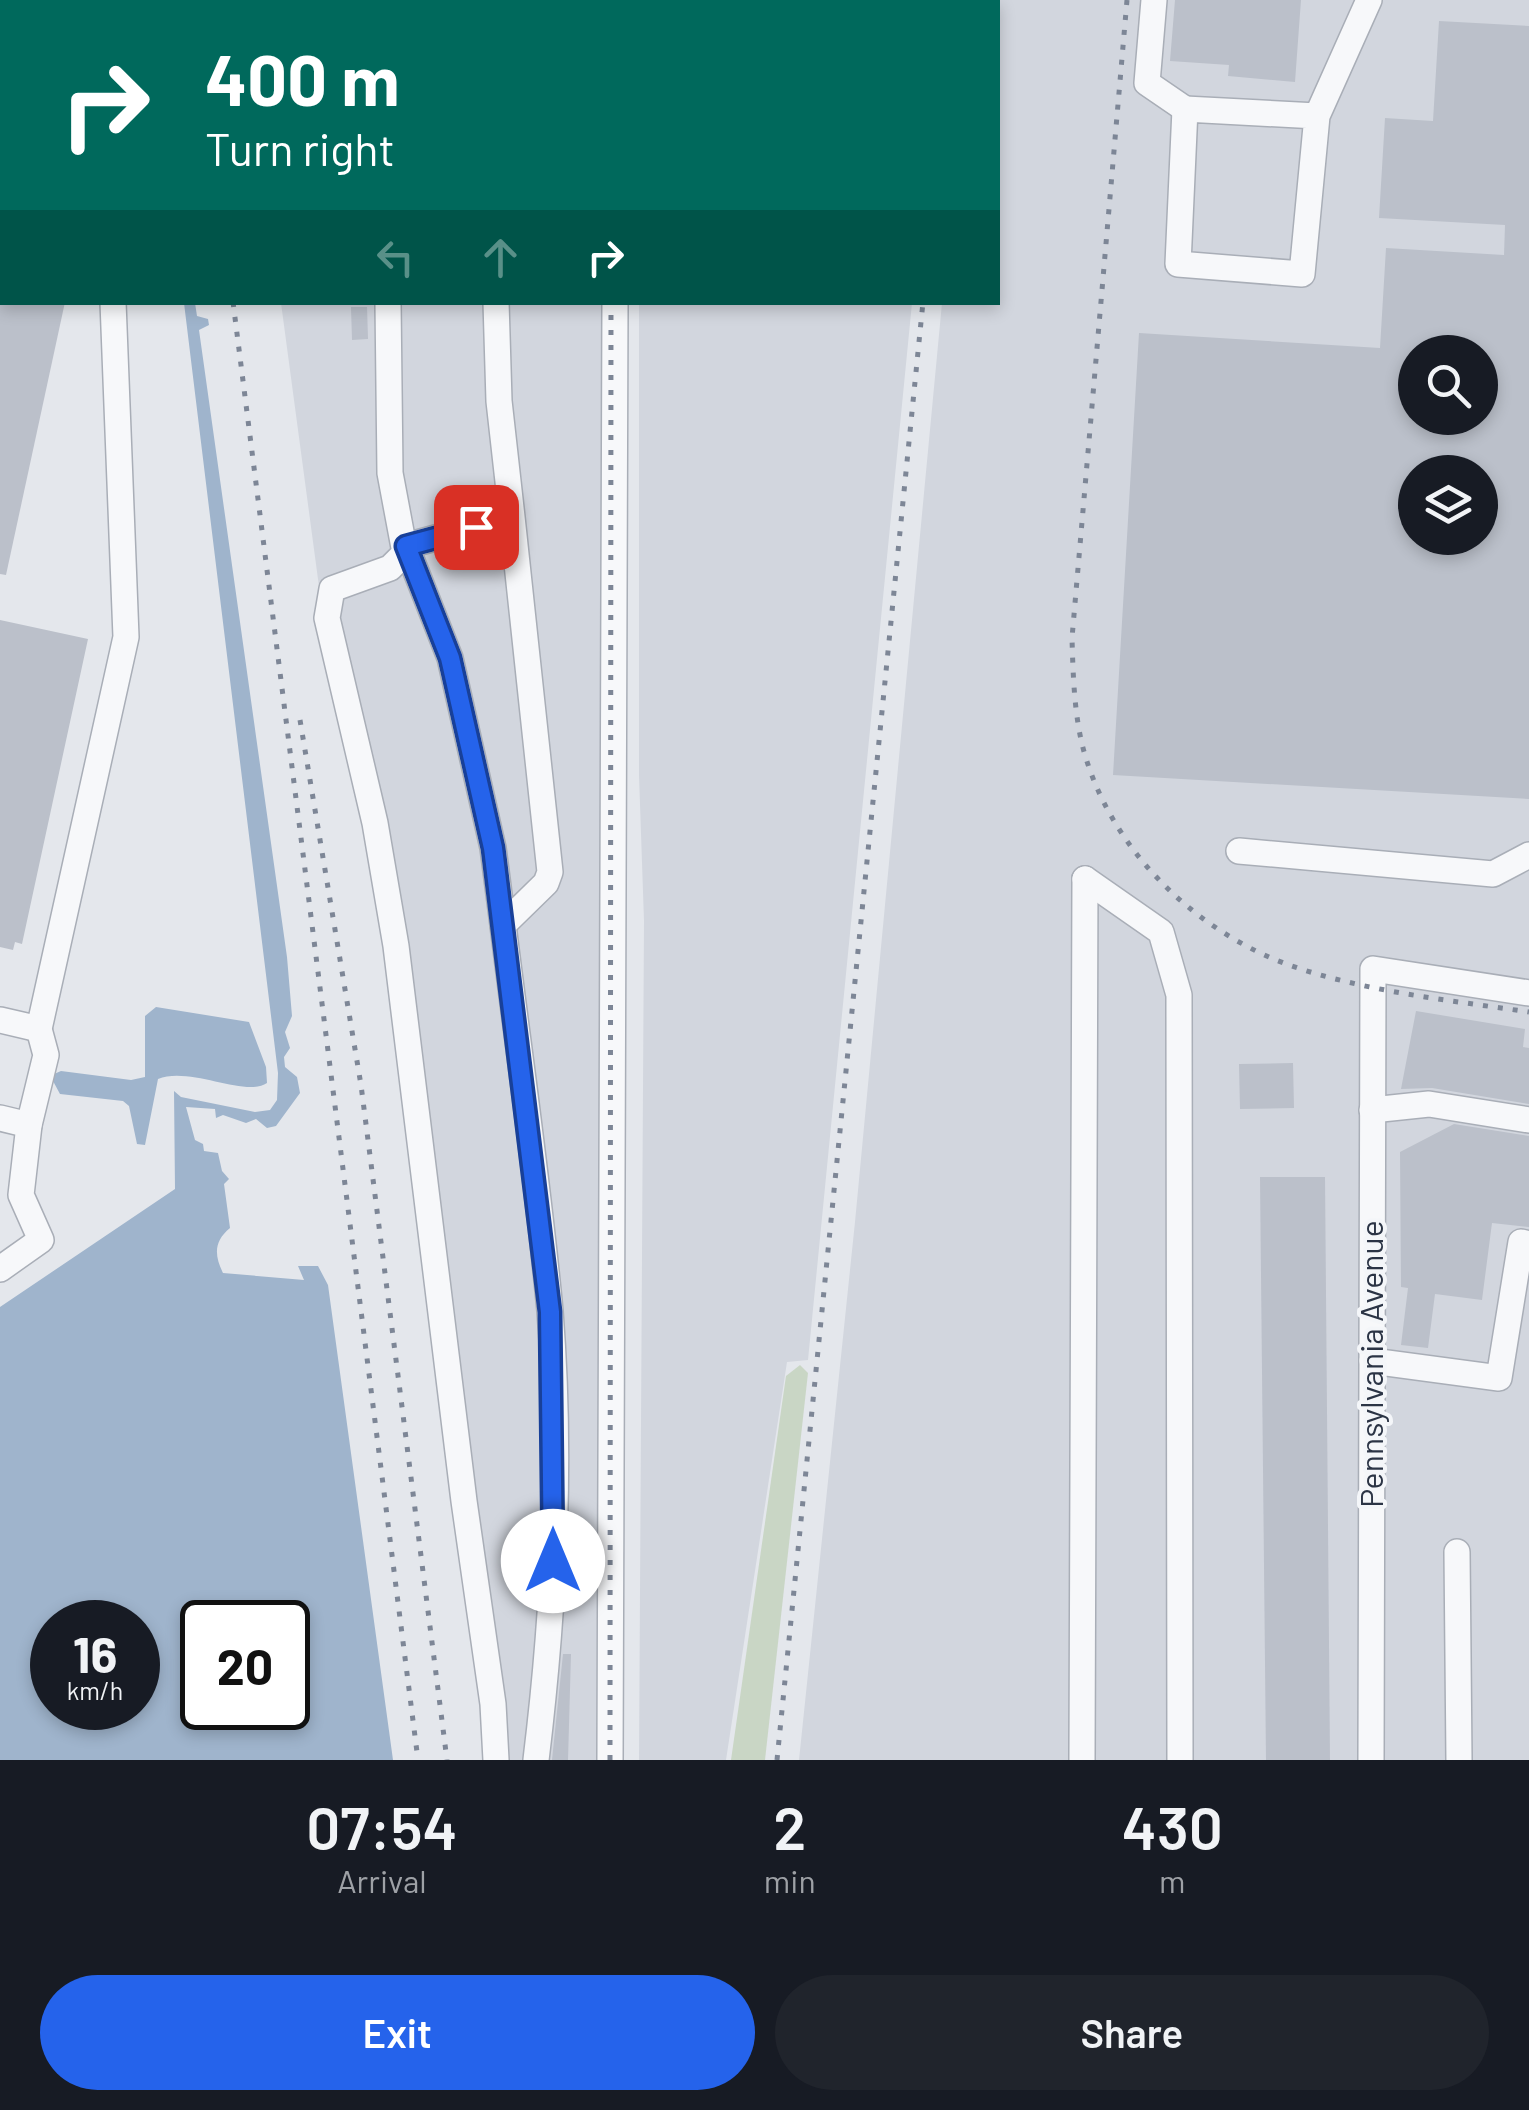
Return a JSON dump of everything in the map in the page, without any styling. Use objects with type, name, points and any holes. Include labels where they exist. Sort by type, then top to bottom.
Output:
[{"type":"street","points":[[1154,0],[1148,83],[1185,110],[1317,116]]},
{"type":"street","points":[[1185,110],[1178,264],[1302,274],[1317,116],[1368,0]]},
{"type":"street","points":[[0,1269],[41,1240],[22,1195],[29,1125],[46,1055],[39,1029],[126,637],[113,305]]},
{"type":"street","points":[[388,305],[390,473],[406,546],[450,658],[493,848],[552,1350],[551,1614],[536,1760]]},
{"type":"street","points":[[496,305],[500,401],[550,872],[546,884],[503,926]]},
{"type":"street","points":[[610,1760],[615,305]]},
{"type":"street","points":[[406,546],[512,517]]},
{"type":"street","points":[[406,546],[404,557],[394,566],[332,589],[327,618],[376,823],[396,946],[464,1501],[494,1704],[496,1760]]},
{"type":"street","points":[[1239,851],[1494,874],[1529,856]]},
{"type":"street","points":[[1082,1760],[1085,879],[1161,932],[1179,995],[1180,1760]]},
{"type":"street","name":"Pennsylvania Avenue","points":[[1371,1760],[1372,969],[1529,993]]},
{"type":"street","points":[[0,1020],[39,1029]]},
{"type":"street","points":[[1372,1110],[1429,1104],[1529,1120]]},
{"type":"street","points":[[0,1118],[29,1125]]},
{"type":"street","points":[[1372,1361],[1499,1378],[1520,1242],[1529,1244]]},
{"type":"street","points":[[1457,1552],[1458,1760]]},
{"type":"shaded area","points":[[1000,0],[1529,0],[1529,1760],[799,1760],[855,1222],[942,305],[1000,305]]},
{"type":"shaded area","points":[[281,305],[603,305],[598,1760],[490,1760],[376,839],[320,594]]},
{"type":"shaded area","points":[[639,305],[912,305],[808,1360],[787,1362],[726,1760],[639,1760],[644,921],[639,775]]},
{"type":"green space","points":[[800,1365],[808,1373],[765,1760],[731,1760],[786,1376]]},
{"type":"water","points":[[184,305],[195,305],[197,316],[208,319],[209,325],[199,330],[287,957],[292,1016],[285,1032],[290,1048],[284,1057],[285,1067],[297,1077],[300,1093],[276,1126],[267,1128],[256,1119],[246,1123],[223,1115],[216,1118],[215,1109],[186,1107],[195,1140],[203,1144],[204,1151],[218,1153],[222,1171],[229,1179],[224,1184],[230,1228],[217,1249],[223,1273],[304,1280],[298,1266],[318,1266],[328,1285],[393,1760],[0,1760],[0,1307],[175,1189],[174,1091],[181,1097],[255,1112],[270,1110],[277,1100],[278,1073]]},
{"type":"water","points":[[156,1007],[249,1022],[266,1067],[267,1083],[246,1087],[186,1076],[158,1079],[145,1145],[137,1144],[129,1106],[123,1101],[60,1094],[53,1081],[54,1074],[61,1071],[131,1080],[145,1077],[145,1016]]},
{"type":"building","points":[[1175,0],[1301,0],[1295,82],[1228,76],[1229,65],[1170,61]]},
{"type":"building","points":[[1439,21],[1529,26],[1529,799],[1113,775],[1139,333],[1380,348],[1386,248],[1504,255],[1505,225],[1379,218],[1385,118],[1433,121]]},
{"type":"building","points":[[0,305],[64,305],[6,575],[0,574]]},
{"type":"building","points":[[351,307],[367,307],[368,339],[352,340]]},
{"type":"building","points":[[0,620],[88,639],[22,944],[15,942],[13,950],[0,947]]},
{"type":"building","points":[[1416,1011],[1525,1029],[1529,1104],[1432,1088],[1401,1089]]},
{"type":"building","points":[[1293,1063],[1294,1108],[1240,1109],[1239,1064]]},
{"type":"building","points":[[1454,1124],[1529,1136],[1529,1227],[1492,1223],[1482,1300],[1435,1294],[1428,1348],[1401,1345],[1408,1288],[1401,1287],[1400,1152]]},
{"type":"building","points":[[1260,1177],[1325,1177],[1330,1760],[1266,1760]]},
{"type":"building","points":[[563,1654],[571,1654],[568,1760],[552,1760]]},
{"type":"railway","points":[[1127,0],[1072,638],[1077,718],[1094,781],[1111,816],[1158,879],[1219,930],[1253,950],[1348,982],[1529,1012]]},
{"type":"railway","points":[[233,305],[418,1760]]},
{"type":"railway","points":[[610,1760],[611,305]]},
{"type":"railway","points":[[777,1760],[923,305]]},
{"type":"railway","points":[[300,720],[361,1085],[447,1760]]},
{"type":"route","points":[[476,527],[406,546],[450,658],[493,848],[550,1312],[553,1561]]}]
